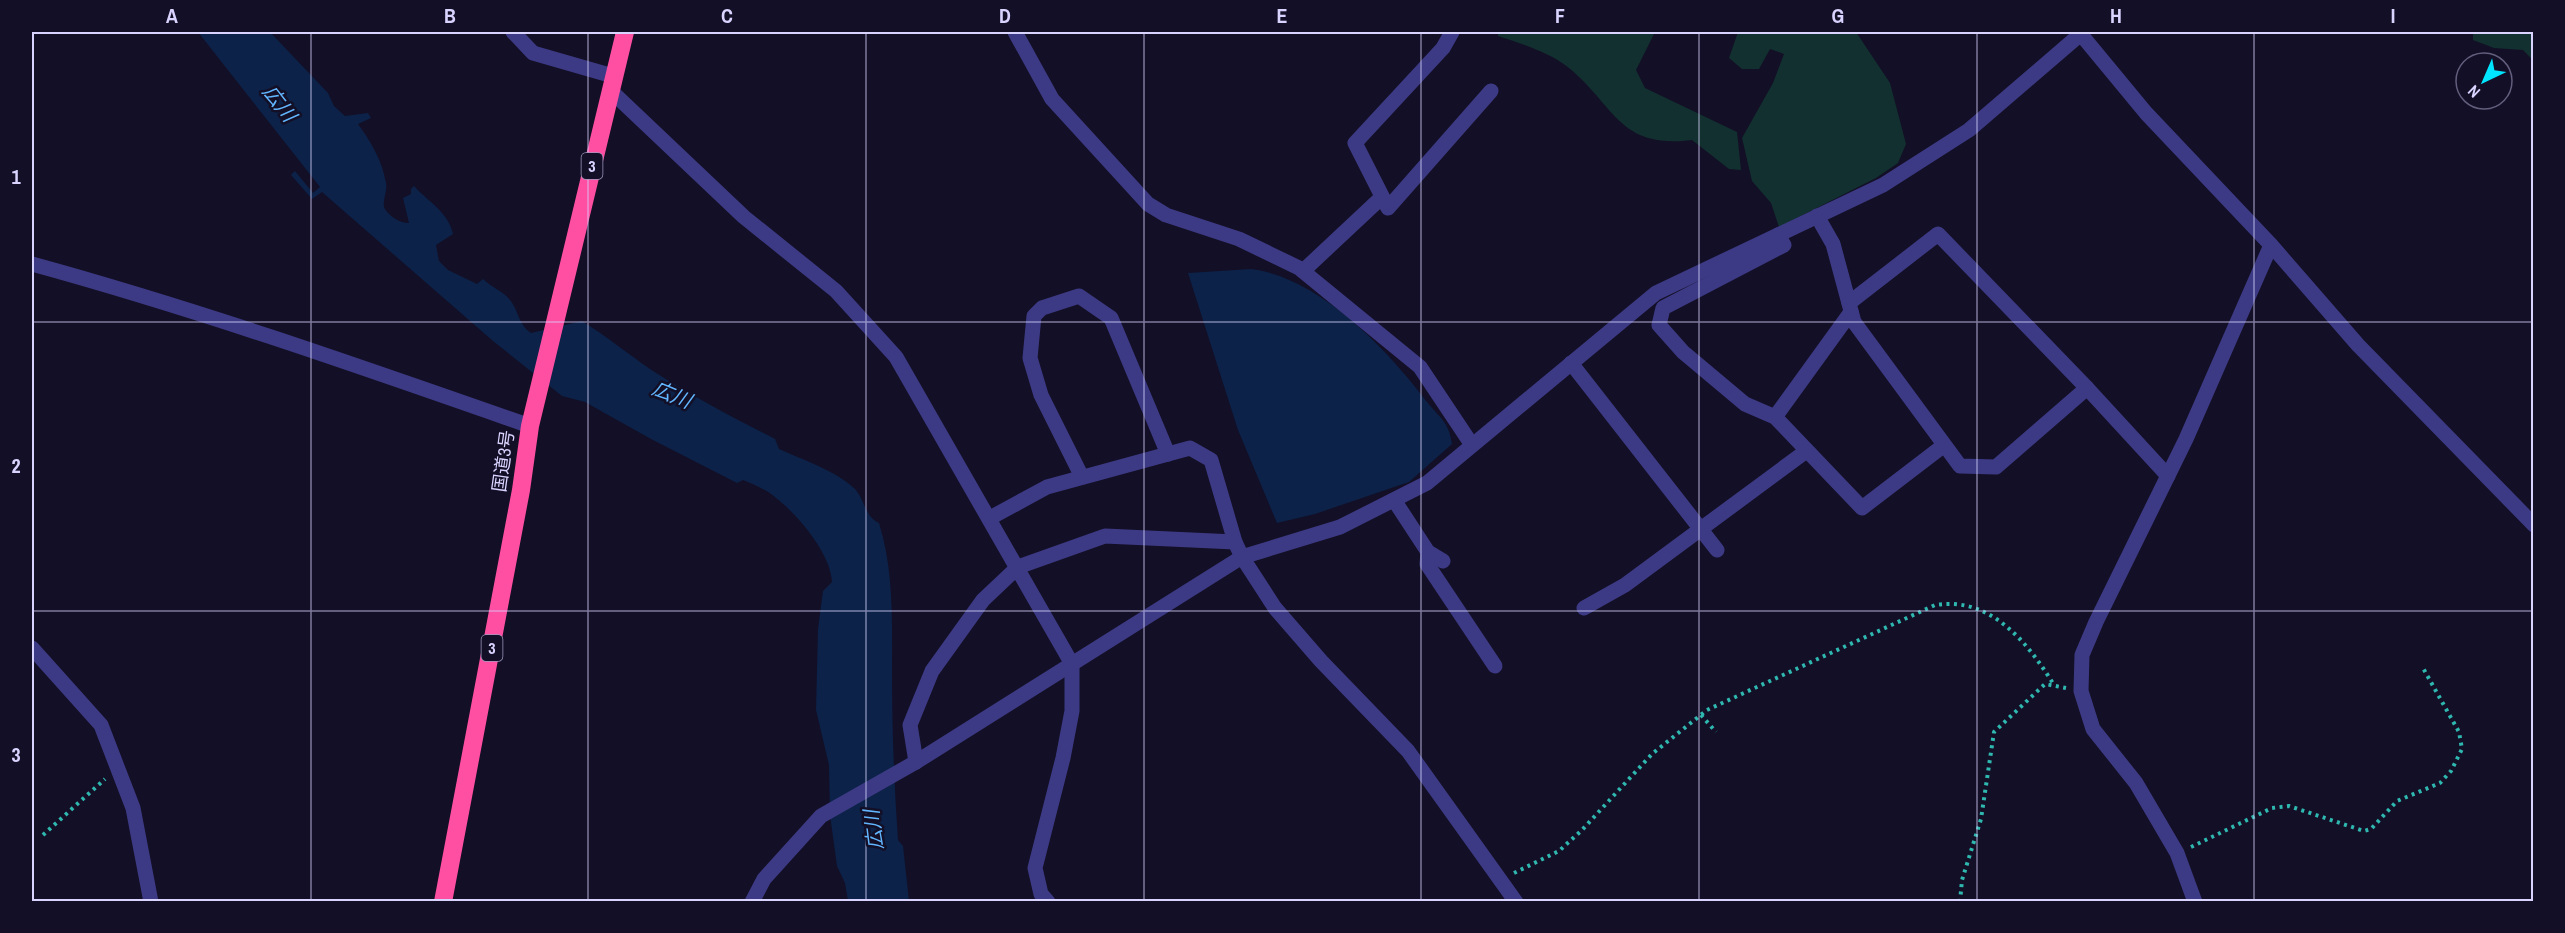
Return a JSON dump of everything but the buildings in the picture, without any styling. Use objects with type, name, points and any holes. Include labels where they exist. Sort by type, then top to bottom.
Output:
[{"type":"highway","name":"国道3号","points":[[443,902],[519,502],[530,426],[625,32]]},
{"type":"street","points":[[513,32],[533,53],[612,83],[744,217],[836,291],[896,357],[1072,664],[1072,711],[1063,758],[1035,868],[1041,894],[1048,902]]},
{"type":"street","points":[[1015,32],[1052,99],[1148,204],[1166,215],[1239,239],[1303,271],[1420,367],[1472,445]]},
{"type":"street","points":[[1452,32],[1443,48],[1355,143],[1388,208],[1491,91]]},
{"type":"street","points":[[752,902],[764,879],[821,816],[910,765],[1242,557],[1340,527],[1427,483],[1656,293],[1882,185],[1969,130],[2081,33],[2146,113],[2271,245],[2358,345],[2534,525]]},
{"type":"street","points":[[1303,271],[1382,197]]},
{"type":"street","points":[[1817,216],[1833,244],[1854,322],[1943,446],[1960,466],[1996,466],[2087,388]]},
{"type":"street","points":[[1775,417],[1850,307],[1938,234],[2087,388],[2168,476]]},
{"type":"street","points":[[1778,235],[1784,245],[1663,308],[1659,325],[1683,352],[1745,404],[1775,417],[1805,452],[1862,508],[1943,446]]},
{"type":"street","points":[[2195,902],[2177,853],[2136,783],[2093,729],[2081,691],[2082,655],[2168,476],[2271,245]]},
{"type":"street","points":[[32,264],[199,313],[530,426]]},
{"type":"street","points":[[1082,477],[1041,395],[1030,358],[1034,316],[1042,308],[1070,297],[1079,296],[1111,318],[1168,454]]},
{"type":"street","points":[[1571,363],[1717,550]]},
{"type":"street","points":[[990,518],[1047,487],[1190,448],[1211,460],[1235,542],[1275,608],[1321,661],[1408,751],[1516,902]]},
{"type":"street","points":[[1584,608],[1625,585],[1805,452]]},
{"type":"street","points":[[1394,500],[1428,552],[1443,561]]},
{"type":"street","points":[[910,765],[910,724],[932,671],[983,600],[1018,567],[1104,536],[1235,542]]},
{"type":"street","points":[[1428,552],[1427,564],[1495,666]]},
{"type":"street","points":[[32,648],[101,725],[133,808],[151,902]]},
{"type":"path","points":[[1501,880],[1559,851],[1582,830],[1652,753],[1701,715],[1924,610],[1946,604],[1977,610],[2009,627],[2040,662],[2054,685]]},
{"type":"path","points":[[2177,853],[2272,808],[2289,806],[2364,831],[2371,829],[2397,801],[2440,783],[2451,771],[2462,749],[2458,732],[2423,668]]},
{"type":"path","points":[[1960,902],[1962,880],[1981,819],[1994,732],[2046,684],[2081,691]]},
{"type":"path","points":[[1701,715],[1716,732]]},
{"type":"path","points":[[43,835],[118,768]]},
{"type":"green space","points":[[1498,32],[1655,32],[1636,70],[1645,88],[1737,132],[1741,170],[1729,169],[1692,140],[1668,141],[1649,138],[1633,131],[1621,122],[1585,83],[1561,62],[1526,45],[1498,36]]},
{"type":"green space","points":[[1738,32],[1856,32],[1890,83],[1906,144],[1898,163],[1876,178],[1779,227],[1771,203],[1752,181],[1742,138],[1773,83],[1784,54],[1770,49],[1759,69],[1742,69],[1729,58]]},
{"type":"green space","points":[[2473,32],[2533,32],[2533,60],[2523,50],[2494,48],[2473,40]]},
{"type":"water","name":"広川","points":[[198,32],[270,32],[328,93],[334,106],[345,116],[368,113],[371,118],[358,124],[372,145],[382,167],[386,186],[384,206],[387,212],[399,221],[409,223],[403,198],[411,194],[414,186],[447,219],[453,234],[436,245],[439,261],[448,270],[477,284],[483,279],[504,294],[531,333],[582,321],[665,379],[775,439],[779,449],[828,471],[855,489],[868,513],[879,523],[890,578],[898,840],[903,846],[909,901],[848,901],[845,883],[837,866],[830,815],[829,765],[816,710],[818,629],[823,591],[832,582],[826,559],[803,525],[785,505],[761,488],[743,480],[737,483],[585,402],[562,396],[493,341],[322,192],[312,199],[291,175],[295,171],[313,193],[320,187]]},
{"type":"water","points":[[1251,269],[1277,275],[1302,286],[1350,319],[1411,381],[1446,425],[1452,444],[1409,482],[1315,514],[1277,523],[1238,430],[1188,273]]}]
